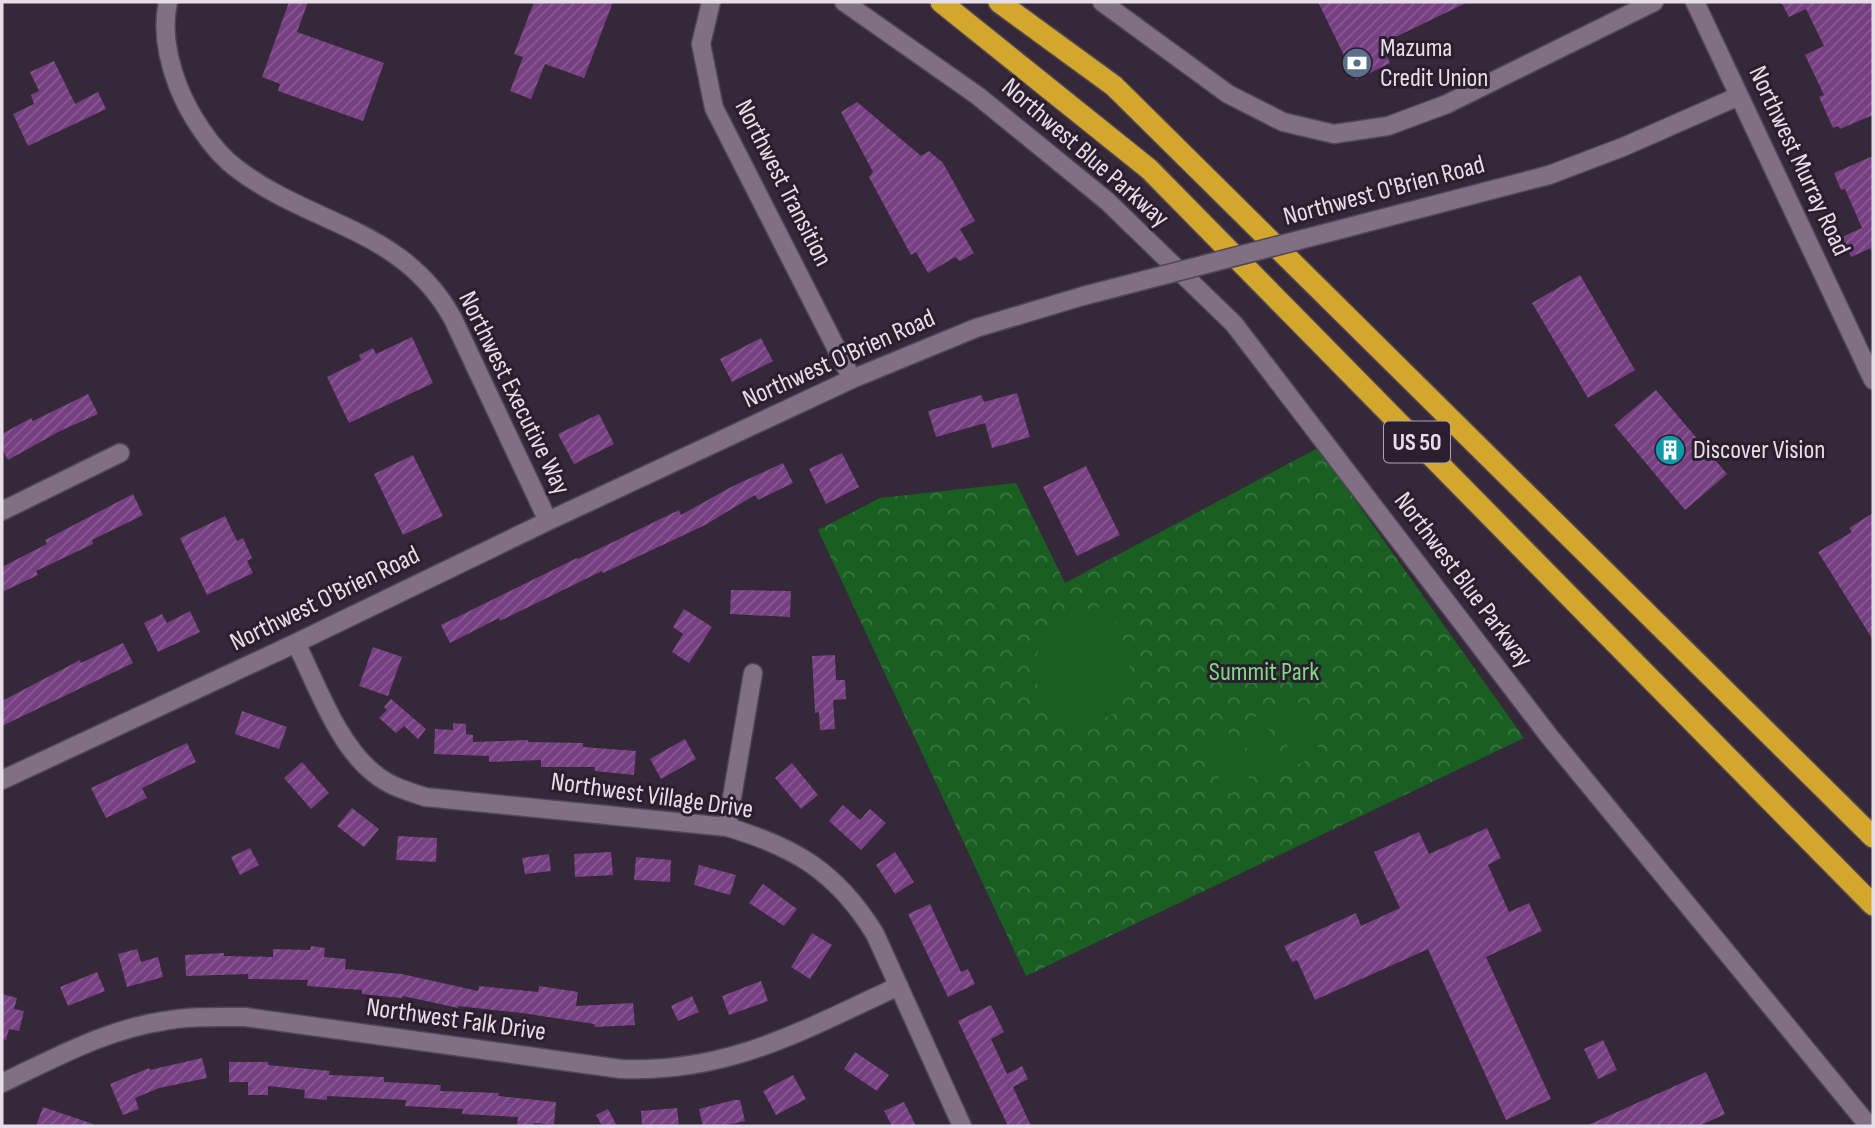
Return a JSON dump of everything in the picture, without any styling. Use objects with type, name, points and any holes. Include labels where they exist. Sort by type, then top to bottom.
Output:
[{"type":"highway","name":"US 50","points":[[941,2],[1149,169],[1873,905]]},
{"type":"highway","name":"US 50","points":[[999,2],[1114,86],[1873,837]]},
{"type":"street","name":"Northwest Executive Way","points":[[168,2],[168,55],[183,98],[216,147],[234,167],[253,179],[310,211],[362,233],[397,254],[444,302],[548,521]]},
{"type":"street","name":"Northwest Transition","points":[[711,2],[701,44],[714,108],[852,379]]},
{"type":"street","name":"Northwest Blue Parkway","points":[[844,2],[978,96],[1107,201],[1234,324],[1549,736],[1869,1126]]},
{"type":"street","points":[[1102,2],[1228,94],[1283,122],[1334,134],[1388,126],[1447,104],[1654,2]]},
{"type":"street","name":"Northwest Murray Road","points":[[1695,2],[1873,380]]},
{"type":"street","name":"Northwest O'Brien Road","points":[[2,780],[852,379],[976,328],[1083,296],[1549,175],[1623,147],[1739,96]]},
{"type":"street","points":[[2,511],[120,453]]},
{"type":"street","name":"Northwest Village Drive","points":[[296,643],[346,744],[358,760],[376,776],[396,787],[425,797],[727,827],[762,837],[824,871],[860,911],[875,934],[962,1126]]},
{"type":"street","points":[[727,827],[752,673]]},
{"type":"street","name":"Northwest Falk Drive","points":[[2,1083],[87,1044],[126,1030],[161,1021],[200,1016],[245,1017],[594,1065],[654,1070],[725,1059],[758,1049],[899,986]]},
{"type":"green space","name":"Summit Park","points":[[1318,448],[1524,738],[1026,976],[818,530],[880,498],[1016,483],[1065,583]]},
{"type":"green space","points":[[1094,606],[1112,611],[1127,650],[1131,681],[1115,713],[1087,726],[1061,723],[1041,699],[1033,666],[1044,635]]},
{"type":"green space","points":[[1297,699],[1321,754],[1296,765],[1272,710]]},
{"type":"green space","points":[[1262,714],[1286,770],[1261,781],[1237,725]]},
{"type":"green space","points":[[1227,729],[1252,785],[1226,795],[1202,740]]},
{"type":"building","points":[[289,2],[308,2],[297,32],[384,63],[363,121],[278,91],[280,84],[262,77]]},
{"type":"building","points":[[534,2],[613,2],[584,78],[545,64],[531,99],[510,91],[523,57],[514,54]]},
{"type":"building","points":[[1318,2],[1468,2],[1381,44],[1390,63],[1356,80]]},
{"type":"building","points":[[1781,2],[1873,2],[1873,115],[1840,129],[1838,126],[1833,128],[1819,97],[1824,95],[1805,55],[1824,46],[1806,9],[1789,17]]},
{"type":"building","points":[[54,61],[75,104],[98,92],[106,109],[28,146],[13,114],[34,104],[31,95],[39,91],[30,72]]},
{"type":"building","points":[[857,102],[921,156],[929,151],[943,163],[975,221],[960,229],[974,253],[960,261],[955,257],[928,273],[916,252],[911,255],[869,177],[873,172],[841,112]]},
{"type":"building","points":[[1873,156],[1873,254],[1871,248],[1851,257],[1842,237],[1862,228],[1845,189],[1841,190],[1834,173]]},
{"type":"building","points":[[1580,275],[1635,370],[1588,398],[1532,303]]},
{"type":"building","points":[[412,337],[433,383],[349,423],[327,377],[361,360],[359,355],[373,348],[376,354]]},
{"type":"building","points":[[761,338],[773,361],[732,382],[720,359]]},
{"type":"building","name":"Discover Vision","points":[[1656,390],[1727,474],[1685,510],[1614,425]]},
{"type":"building","points":[[1017,393],[1030,437],[992,448],[985,423],[936,437],[928,411],[981,395],[984,402]]},
{"type":"building","points":[[88,394],[98,414],[60,431],[8,460],[2,449],[2,434],[31,418],[33,421]]},
{"type":"building","points":[[599,414],[614,444],[574,464],[558,434]]},
{"type":"building","points":[[842,453],[859,487],[826,504],[809,469]]},
{"type":"building","points":[[413,455],[443,516],[403,535],[374,474]]},
{"type":"building","points":[[783,463],[793,483],[758,500],[755,495],[705,525],[500,621],[499,618],[450,643],[441,625],[679,510],[681,515],[731,487]]},
{"type":"building","points":[[1086,466],[1120,535],[1077,556],[1043,487]]},
{"type":"building","points":[[133,494],[143,515],[92,540],[93,544],[36,571],[38,575],[2,592],[2,567],[47,544],[45,540]]},
{"type":"building","points":[[1873,513],[1873,640],[1818,552],[1852,532],[1849,528]]},
{"type":"building","points":[[225,516],[237,541],[243,538],[252,558],[247,561],[253,573],[207,595],[180,538]]},
{"type":"building","points":[[731,590],[791,591],[790,617],[730,614]]},
{"type":"building","points":[[684,609],[712,627],[689,663],[672,652],[683,634],[673,627]]},
{"type":"building","points":[[190,611],[200,632],[158,652],[144,623],[162,614],[167,623]]},
{"type":"building","points":[[123,643],[133,663],[2,726],[2,701],[80,660],[81,663]]},
{"type":"building","points":[[373,647],[402,657],[388,696],[359,686]]},
{"type":"building","points":[[835,655],[836,680],[845,680],[846,699],[833,700],[835,729],[820,730],[819,712],[815,713],[812,656]]},
{"type":"building","points":[[391,699],[426,729],[418,739],[404,726],[396,733],[379,718],[387,710],[384,707]]},
{"type":"building","points":[[242,711],[287,727],[279,749],[235,734]]},
{"type":"building","points":[[453,723],[466,724],[466,734],[473,735],[473,742],[528,740],[583,743],[583,747],[636,751],[634,775],[595,771],[595,767],[541,767],[541,760],[489,762],[489,756],[434,754],[435,729],[453,730]]},
{"type":"building","points":[[685,739],[696,759],[661,779],[650,759]]},
{"type":"building","points":[[187,743],[196,762],[142,788],[147,798],[106,818],[91,788]]},
{"type":"building","points":[[302,762],[329,793],[311,809],[284,778]]},
{"type":"building","points":[[792,763],[818,795],[801,809],[775,778]]},
{"type":"building","points":[[843,805],[860,820],[870,809],[886,823],[861,850],[829,821]]},
{"type":"building","points":[[352,808],[379,829],[364,847],[337,826]]},
{"type":"building","points":[[1487,828],[1501,858],[1488,865],[1509,912],[1529,903],[1542,931],[1486,957],[1551,1099],[1506,1120],[1428,949],[1315,1000],[1297,960],[1292,962],[1284,946],[1356,913],[1361,926],[1400,908],[1374,852],[1419,832],[1429,854]]},
{"type":"building","points":[[398,836],[437,838],[436,862],[396,860]]},
{"type":"building","points":[[250,848],[259,865],[240,875],[231,857]]},
{"type":"building","points":[[611,852],[613,875],[575,877],[574,854]]},
{"type":"building","points":[[895,852],[914,882],[895,894],[876,865]]},
{"type":"building","points":[[549,854],[551,871],[525,874],[522,858]]},
{"type":"building","points":[[636,857],[671,860],[670,882],[634,880]]},
{"type":"building","points":[[699,865],[736,875],[730,895],[694,885]]},
{"type":"building","points":[[763,884],[797,909],[784,926],[749,903]]},
{"type":"building","points":[[930,904],[961,972],[968,969],[975,984],[948,997],[908,914]]},
{"type":"building","points":[[812,933],[832,945],[810,979],[791,967]]},
{"type":"building","points":[[311,946],[325,948],[324,957],[346,959],[345,969],[402,974],[478,991],[479,986],[538,992],[539,986],[578,992],[576,1006],[633,1003],[635,1025],[595,1027],[594,1024],[522,1013],[458,1008],[403,996],[362,994],[362,990],[307,986],[308,980],[248,979],[248,974],[186,976],[185,955],[224,953],[224,956],[273,957],[273,949],[310,950]]},
{"type":"building","points":[[137,949],[141,962],[158,957],[163,977],[127,987],[118,954]]},
{"type":"building","points":[[97,972],[105,991],[68,1006],[60,987]]},
{"type":"building","points":[[761,981],[768,1001],[729,1015],[722,996]]},
{"type":"building","points":[[2,994],[17,998],[14,1009],[24,1011],[19,1031],[9,1029],[6,1040],[2,1039]]},
{"type":"building","points":[[692,996],[699,1012],[678,1021],[671,1006]]},
{"type":"building","points":[[991,1005],[1004,1032],[991,1039],[1007,1074],[1022,1066],[1028,1079],[1013,1087],[1031,1126],[1008,1126],[958,1021]]},
{"type":"building","points":[[1603,1040],[1617,1070],[1598,1079],[1584,1049]]},
{"type":"building","points":[[855,1052],[889,1075],[877,1091],[844,1069]]},
{"type":"building","points":[[202,1058],[207,1078],[159,1088],[135,1098],[139,1109],[123,1115],[110,1084],[149,1068],[150,1070]]},
{"type":"building","points":[[229,1062],[268,1062],[268,1065],[330,1071],[329,1075],[384,1077],[384,1082],[441,1085],[440,1091],[499,1093],[498,1096],[556,1102],[554,1125],[534,1123],[533,1126],[517,1126],[518,1117],[462,1114],[463,1109],[405,1106],[406,1100],[327,1096],[327,1100],[304,1098],[305,1090],[268,1086],[268,1095],[248,1095],[248,1082],[229,1082]]},
{"type":"building","points":[[1706,1072],[1725,1114],[1699,1126],[1586,1126]]},
{"type":"building","points":[[793,1075],[806,1099],[776,1115],[763,1091]]},
{"type":"building","points":[[740,1100],[745,1121],[722,1126],[703,1126],[699,1109]]},
{"type":"building","points":[[904,1102],[916,1126],[892,1126],[884,1111]]},
{"type":"building","points":[[43,1107],[93,1124],[93,1126],[36,1126]]},
{"type":"building","points":[[677,1108],[679,1126],[642,1126],[641,1111]]},
{"type":"building","points":[[608,1109],[617,1126],[602,1126],[596,1115]]},
{"type":"place","name":"Mazuma Credit Union","points":[[1357,63]]},
{"type":"place","name":"Discover Vision","points":[[1670,450]]}]
